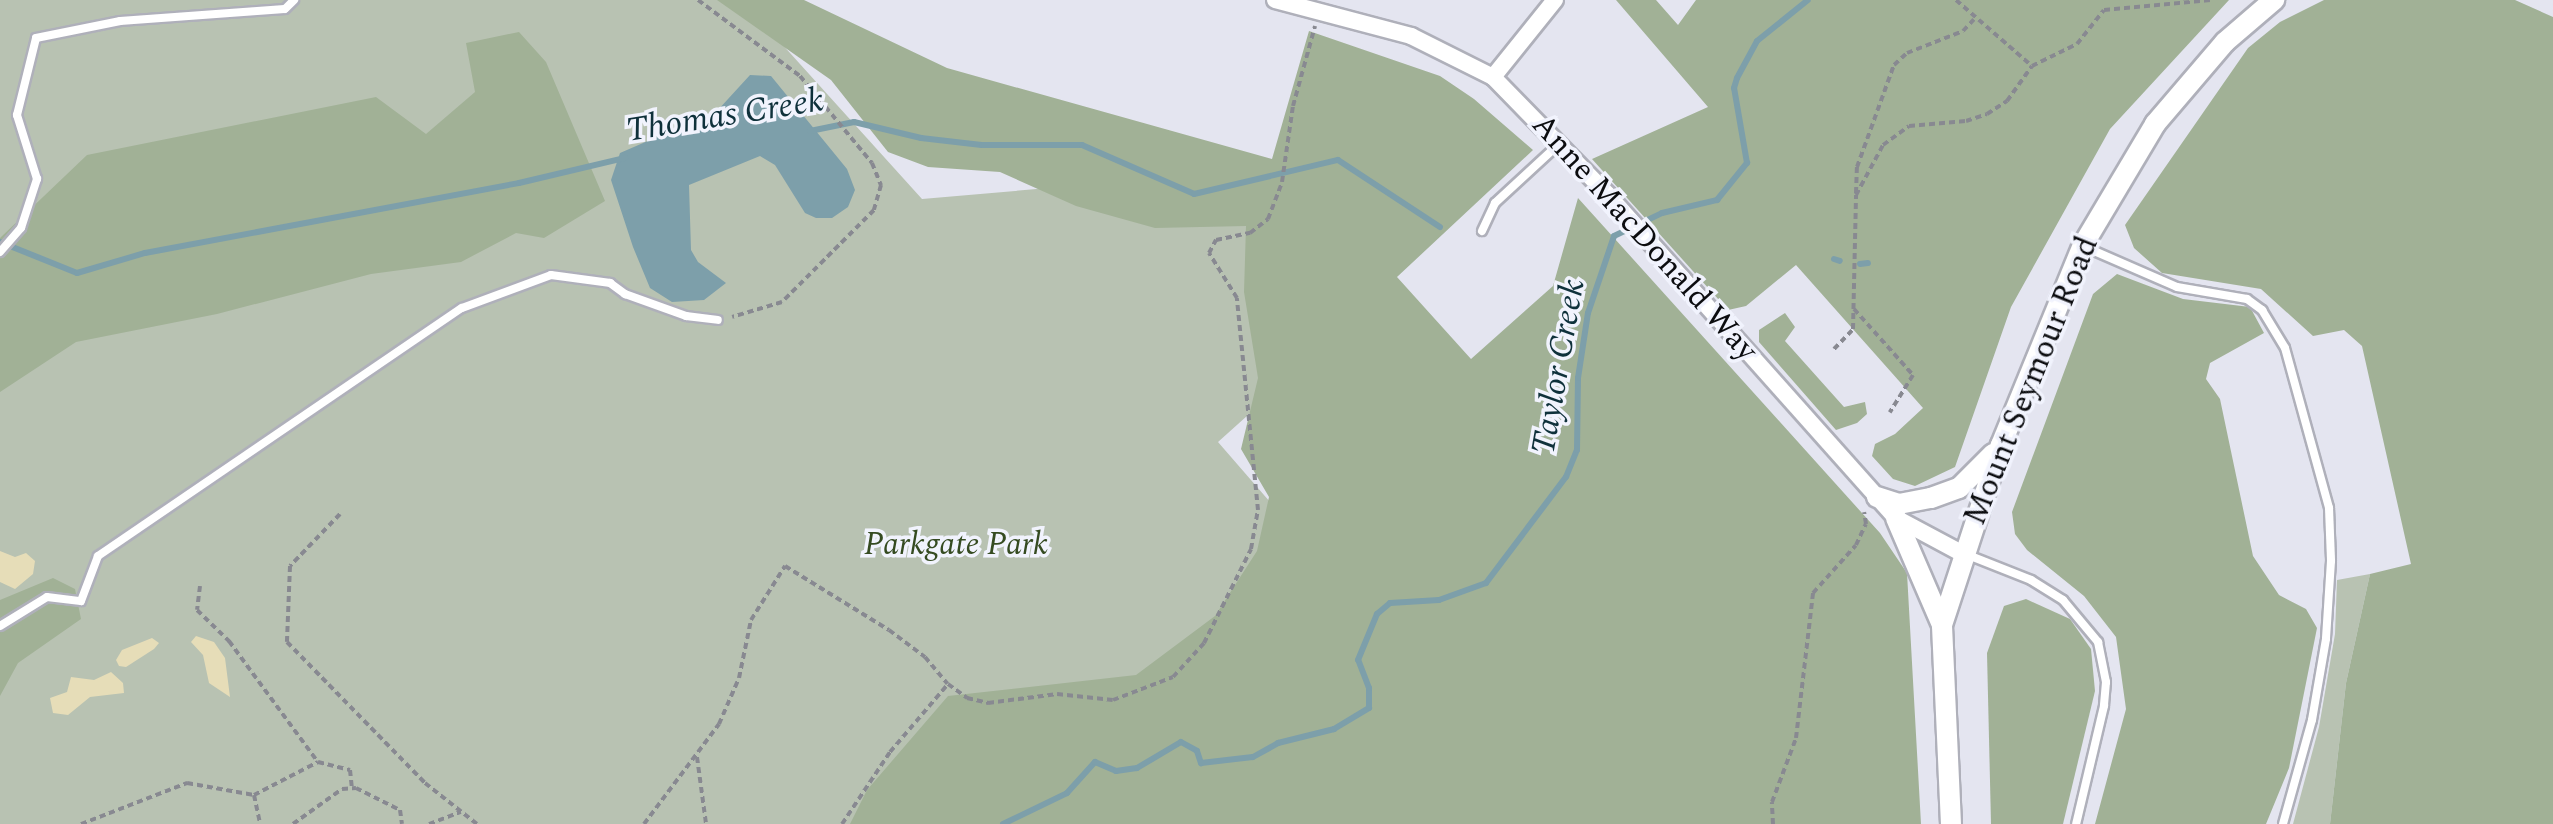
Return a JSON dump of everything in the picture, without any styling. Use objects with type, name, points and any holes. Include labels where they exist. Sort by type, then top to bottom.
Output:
[{"type":"street","name":"Anne MacDonald Way","points":[[1275,0],[1426,42],[1493,77],[1608,195],[1867,499],[1963,554]]},
{"type":"street","points":[[1493,77],[1555,0]]},
{"type":"street","name":"Mount Seymour Road","points":[[1951,824],[1942,625],[2001,445],[2083,245],[2155,124],[2215,52],[2274,0]]},
{"type":"street","points":[[1867,499],[1914,503],[1959,488],[2001,445]]},
{"type":"street","points":[[1896,518],[1942,625]]},
{"type":"lane","points":[[0,252],[15,235],[37,179],[17,115],[36,38],[120,21],[285,9],[294,0]]},
{"type":"lane","points":[[1482,231],[1495,203],[1559,144]]},
{"type":"lane","points":[[2083,245],[2177,287],[2247,299],[2262,310],[2285,348],[2329,508],[2331,561],[2326,639],[2312,720],[2283,824]]},
{"type":"lane","points":[[0,626],[47,597],[81,601],[98,556],[462,308],[551,275],[610,283],[625,294],[686,316],[718,320]]},
{"type":"lane","points":[[1963,554],[2031,580],[2063,600],[2098,642],[2106,682],[2104,706],[2076,824]]},
{"type":"path","points":[[698,0],[800,76],[872,163],[881,185],[874,210],[782,302],[718,320]]},
{"type":"path","points":[[1956,0],[1974,19],[2032,66]]},
{"type":"path","points":[[1856,195],[1870,162],[1896,133],[1929,120],[1966,121],[1987,114],[2007,101],[2032,66],[2077,44],[2104,10],[2211,0]]},
{"type":"path","points":[[644,824],[697,757],[735,691],[751,620],[785,566],[889,630],[925,657],[948,684],[967,698],[988,703],[1057,694],[1108,701],[1173,677],[1199,652],[1245,564],[1257,522],[1237,298],[1231,282],[1208,257],[1216,240],[1239,236],[1267,222],[1282,182],[1286,140],[1317,12]]},
{"type":"path","points":[[1834,349],[1853,329],[1857,167],[1894,65],[1907,53],[1963,31],[1974,19]]},
{"type":"path","points":[[1854,309],[1915,377],[1890,412]]},
{"type":"path","points":[[1773,824],[1772,802],[1796,738],[1813,593],[1856,545],[1866,524],[1867,499]]},
{"type":"path","points":[[340,514],[290,566],[287,642],[309,669],[477,824]]},
{"type":"path","points":[[200,586],[197,610],[229,641],[318,762],[350,770],[352,788]]},
{"type":"path","points":[[842,824],[890,752],[948,684]]},
{"type":"path","points":[[697,757],[706,824]]},
{"type":"path","points":[[81,824],[187,783],[254,795],[318,762]]},
{"type":"path","points":[[293,824],[342,789],[352,788],[400,810],[402,824]]},
{"type":"path","points":[[254,795],[260,824]]},
{"type":"path","points":[[429,824],[461,812]]},
{"type":"green space","name":"Parkgate Park","points":[[0,0],[742,0],[922,199],[1211,174],[1353,321],[1218,442],[1550,824],[0,824]]},
{"type":"green space","points":[[717,0],[804,0],[947,68],[1272,159],[1309,31],[1440,76],[1474,99],[1533,150],[1397,277],[1471,359],[1553,286],[1578,198],[1880,533],[1907,573],[1921,824],[850,824],[867,790],[948,696],[1136,675],[1215,616],[1257,551],[1269,497],[1241,449],[1258,378],[1244,292],[1246,226],[1155,228],[1076,206],[1000,172],[928,167],[888,152],[831,80]]},
{"type":"green space","points":[[1616,0],[1656,0],[1678,25],[1696,0],[2229,0],[2110,129],[2011,307],[1955,467],[1915,486],[1893,479],[1872,456],[1875,444],[1895,434],[1923,408],[1796,265],[1746,306],[1728,310],[1592,159],[1708,107]]},
{"type":"green space","points":[[2324,0],[2515,0],[2553,17],[2553,824],[2330,824],[2346,683],[2370,574],[2411,564],[2362,346],[2344,330],[2313,336],[2261,289],[2162,273],[2134,248],[2125,225],[2248,48],[2280,22]]},
{"type":"green space","points":[[519,32],[546,62],[605,201],[544,238],[516,233],[461,262],[371,274],[217,314],[76,342],[0,392],[0,238],[87,155],[376,97],[426,134],[475,92],[466,43]]},
{"type":"green space","points":[[2117,274],[2183,299],[2250,307],[2264,333],[2210,363],[2206,379],[2220,399],[2253,556],[2279,595],[2306,609],[2317,628],[2289,768],[2266,824],[2095,824],[2126,709],[2116,637],[2084,596],[2027,550],[2015,534],[2012,512],[2093,294]]},
{"type":"green space","points":[[1785,313],[1795,327],[1785,341],[1844,407],[1865,402],[1867,414],[1857,423],[1836,430],[1759,342],[1759,330]]},
{"type":"green space","points":[[2370,574],[2346,683],[2330,824],[2293,824],[2319,727],[2335,634],[2337,580]]},
{"type":"green space","points":[[53,578],[75,589],[81,619],[18,663],[0,696],[0,600]]},
{"type":"green space","points":[[2026,599],[2070,619],[2091,649],[2095,691],[2063,824],[1991,824],[1987,653],[2004,606]]},
{"type":"sand","points":[[0,551],[15,557],[26,553],[35,561],[33,574],[15,589],[0,582]]},
{"type":"sand","points":[[196,636],[214,642],[225,658],[230,697],[209,683],[203,655],[191,642]]},
{"type":"sand","points":[[152,638],[159,643],[154,649],[126,667],[119,666],[116,660],[122,650]]},
{"type":"sand","points":[[111,672],[123,683],[124,693],[90,697],[68,715],[53,713],[50,698],[67,692],[71,677],[94,680]]},
{"type":"water","points":[[750,75],[771,76],[847,169],[855,190],[848,207],[832,218],[816,218],[805,213],[775,165],[760,156],[689,185],[691,250],[698,262],[726,283],[704,300],[672,302],[650,288],[633,247],[611,180],[620,153],[717,111]]},
{"type":"waterway","name":"Taylor Creek","points":[[1003,824],[1067,793],[1095,762],[1116,771],[1137,768],[1181,742],[1197,751],[1201,763],[1253,757],[1278,743],[1334,729],[1369,708],[1369,688],[1358,660],[1377,614],[1390,603],[1439,600],[1486,583],[1566,477],[1577,450],[1578,378],[1588,313],[1614,236],[1662,213],[1717,200],[1747,163],[1734,88],[1737,78],[1757,41],[1808,0]]},
{"type":"waterway","name":"Thomas Creek","points":[[810,131],[854,122],[921,138],[982,145],[1082,145],[1194,194],[1338,160],[1440,227]]},
{"type":"waterway","name":"Thomas Creek","points":[[0,242],[77,273],[145,253],[519,183],[625,158]]},
{"type":"waterway","points":[[1834,259],[1840,261]]},
{"type":"waterway","points":[[1860,264],[1868,263]]}]
